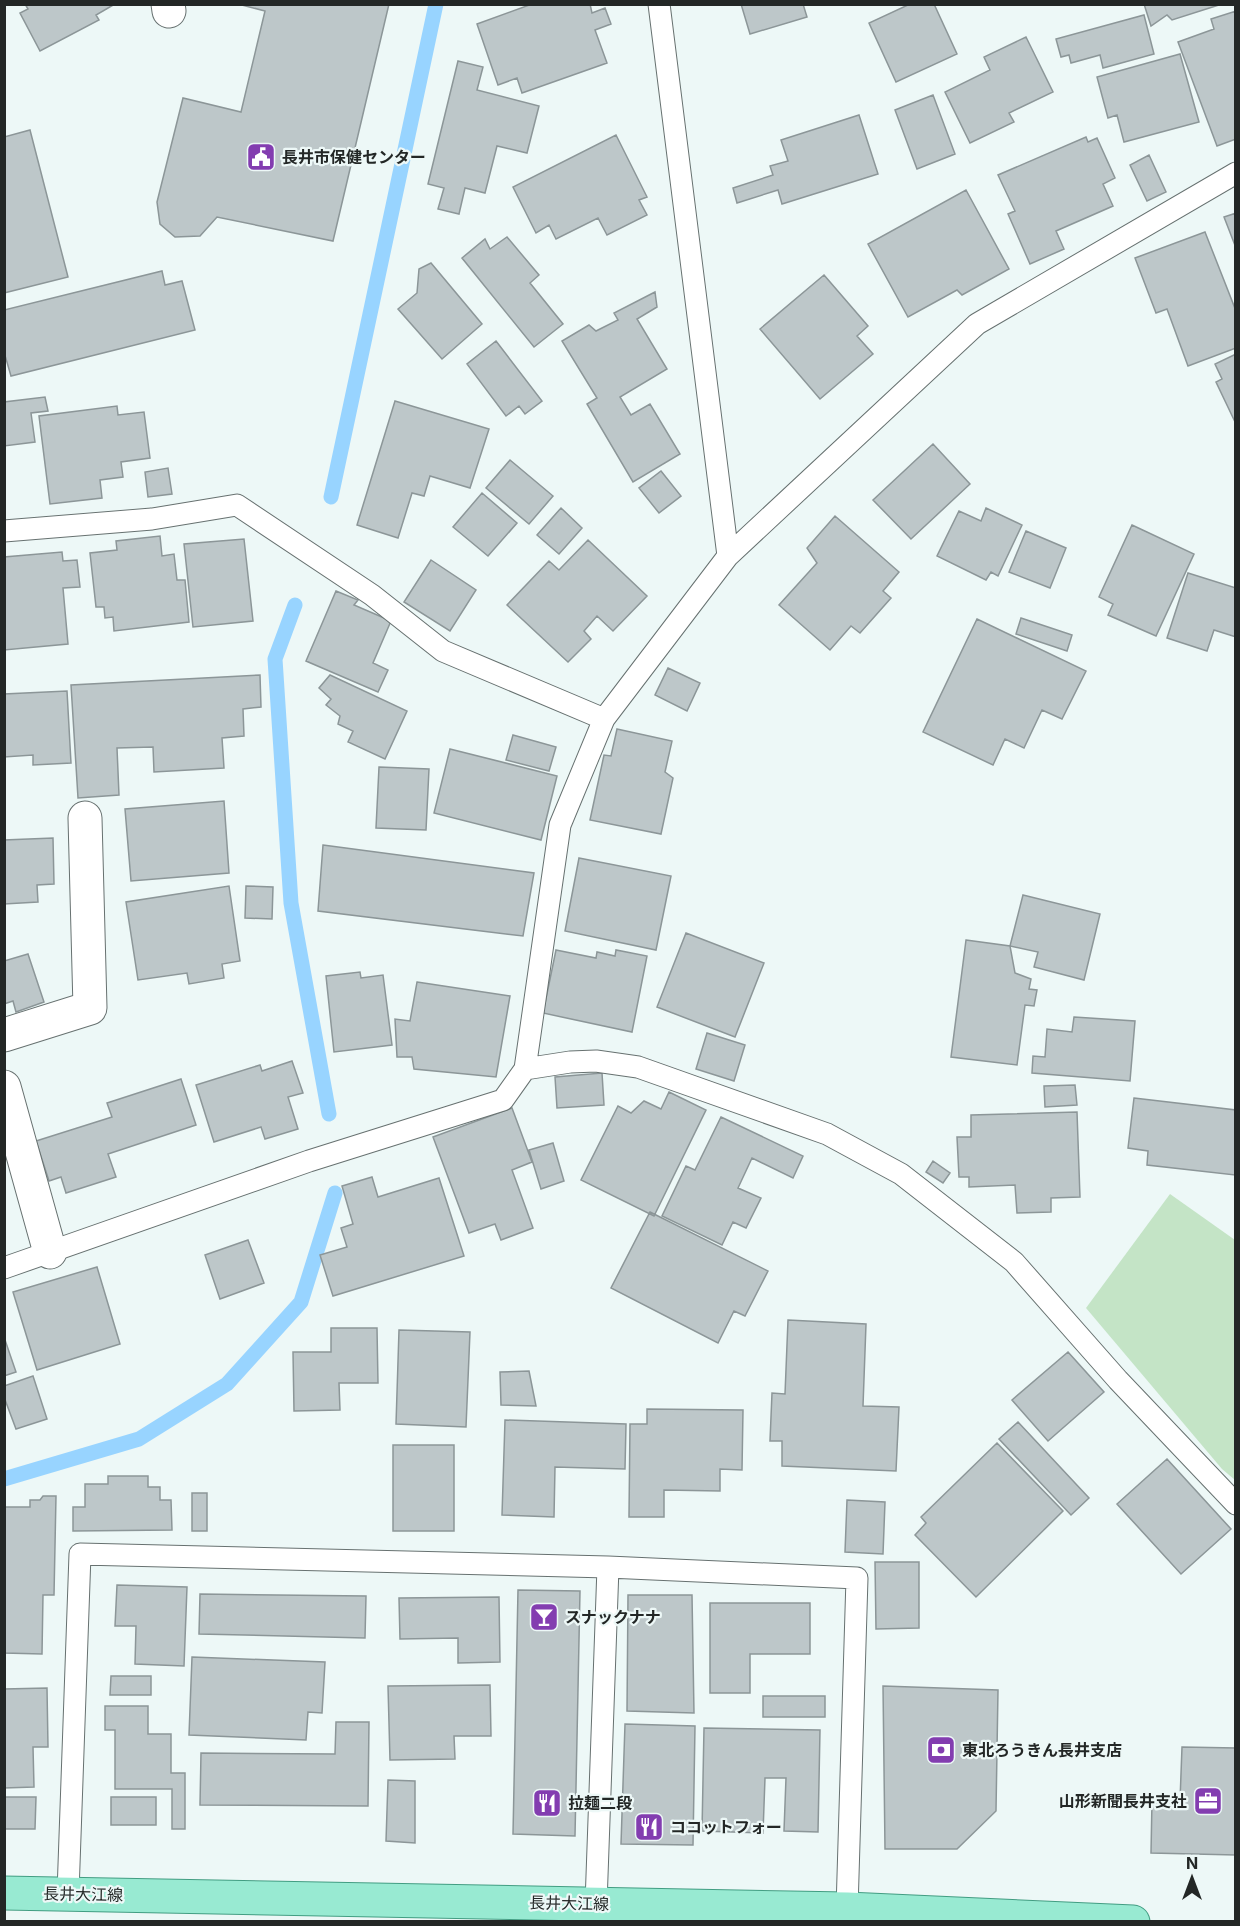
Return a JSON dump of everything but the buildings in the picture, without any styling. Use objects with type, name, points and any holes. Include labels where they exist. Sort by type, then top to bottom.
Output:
[{"type":"main road","name":"長井大江線","points":[[4,1893],[847,1909],[1133,1922]]},
{"type":"street","points":[[4,1035],[90,1008],[85,819]]},
{"type":"street","points":[[4,1087],[50,1252]]},
{"type":"lane","points":[[659,4],[728,556]]},
{"type":"lane","points":[[4,1268],[309,1161],[503,1100],[525,1070],[560,825],[604,719],[728,556],[977,324],[1236,173]]},
{"type":"lane","points":[[4,531],[152,519],[237,505],[372,595],[443,651],[604,719]]},
{"type":"lane","points":[[525,1070],[596,1061],[638,1067],[827,1134],[901,1174],[1014,1262],[1133,1397],[1236,1504]]},
{"type":"lane","points":[[68,1893],[80,1554],[608,1567],[857,1578],[847,1909]]},
{"type":"lane","points":[[596,1904],[608,1567]]},
{"type":"green space","points":[[1170,1194],[1235,1240],[1235,1480],[1222,1469],[1086,1308]]},
{"type":"waterway","points":[[331,497],[436,4]]},
{"type":"waterway","points":[[295,605],[275,659],[291,903],[329,1114]]},
{"type":"waterway","points":[[4,1479],[139,1439],[227,1384],[301,1302],[335,1193]]},
{"type":"place","name":"長井市保健センター","points":[[261,157]]},
{"type":"place","name":"スナックナナ","points":[[544,1617]]},
{"type":"place","name":"東北ろうきん長井支店","points":[[941,1750]]},
{"type":"place","name":"山形新聞長井支社","points":[[1208,1801]]},
{"type":"place","name":"拉麺二段","points":[[547,1803]]},
{"type":"place","name":"ココットフォー","points":[[649,1827]]}]
